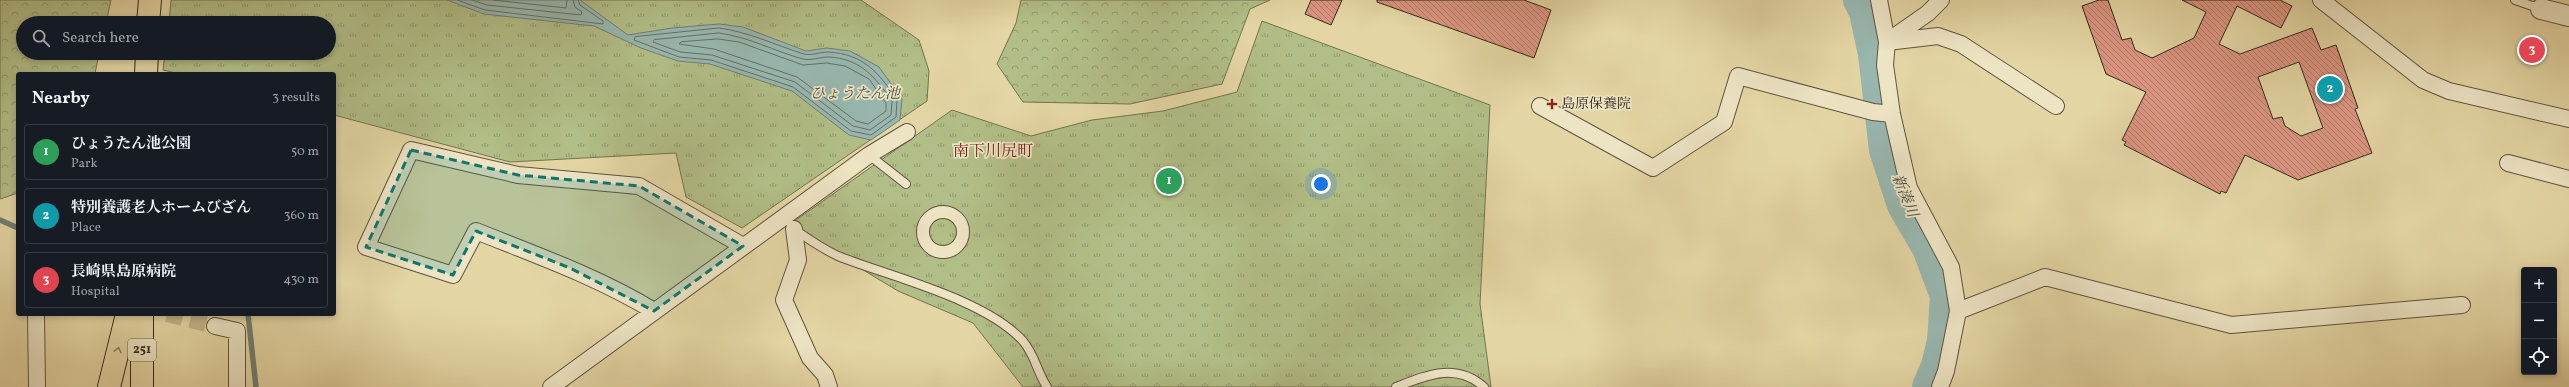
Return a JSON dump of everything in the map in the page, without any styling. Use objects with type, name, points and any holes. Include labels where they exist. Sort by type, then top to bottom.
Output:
[{"type":"highway","points":[[149,16],[150,0]]},
{"type":"highway","points":[[146,72],[147,60]]},
{"type":"highway","points":[[109,387],[127,316]]},
{"type":"highway","name":"251","points":[[142,316],[142,387]]},
{"type":"street","points":[[1879,0],[1887,42],[1885,113],[1909,188],[1951,267],[1958,311],[1950,357],[1940,387]]},
{"type":"street","points":[[1887,42],[1928,13],[1941,0]]},
{"type":"street","points":[[2321,0],[2423,80],[2449,91],[2569,119]]},
{"type":"street","points":[[2542,4],[2569,16]]},
{"type":"street","points":[[1887,42],[1938,36],[1961,44],[2056,106]]},
{"type":"street","points":[[1540,106],[1653,168],[1724,122],[1738,76],[1885,113]]},
{"type":"street","points":[[551,387],[869,155],[907,132]]},
{"type":"street","points":[[654,311],[629,296],[570,268],[476,231],[453,275],[366,247],[411,150],[518,176],[639,186],[743,246]]},
{"type":"street","points":[[2508,163],[2569,179]]},
{"type":"street","points":[[794,229],[798,260],[784,300],[810,358],[825,374],[829,387]]},
{"type":"street","points":[[1958,311],[2045,277],[2231,325],[2462,305]]},
{"type":"street","points":[[36,316],[37,387]]},
{"type":"street","points":[[215,326],[237,330],[237,387]]},
{"type":"lane","points":[[2515,0],[2542,4]]},
{"type":"lane","points":[[869,155],[906,184]]},
{"type":"lane","points":[[780,219],[837,255],[936,291],[976,309],[1006,327],[1032,352],[1046,387]]},
{"type":"lane","points":[[1396,387],[1444,372],[1466,375],[1484,387]]},
{"type":"highlighted area","points":[[411,150],[518,175],[639,186],[743,246],[654,311],[570,268],[476,231],[453,275],[366,247]]},
{"type":"green space","points":[[0,0],[111,0],[108,16],[16,16],[16,60],[98,60],[95,72],[16,72],[16,194],[0,199]]},
{"type":"green space","points":[[171,0],[861,0],[919,40],[929,71],[927,101],[742,228],[686,197],[676,153],[510,162],[336,116],[336,72],[172,72],[163,70],[164,60],[336,60],[336,16],[170,16]]},
{"type":"green space","points":[[1021,0],[1270,0],[1250,9],[1222,84],[1130,104],[1023,102],[997,64],[1016,23]]},
{"type":"green space","points":[[1262,21],[1490,105],[1480,304],[1491,387],[1023,387],[973,323],[898,291],[789,225],[952,110],[1031,136],[1092,120],[1163,111],[1237,92]]},
{"type":"water","name":"ひょうたん池","points":[[447,0],[580,0],[628,35],[672,28],[719,24],[743,27],[806,51],[827,48],[850,51],[879,67],[902,99],[900,120],[871,140],[849,135],[792,91],[710,64],[678,61],[641,48],[594,26],[484,14]]},
{"type":"building","points":[[1311,0],[1342,0],[1331,25],[1305,14]]},
{"type":"building","points":[[1377,0],[1524,0],[1551,10],[1534,58],[1377,2]]},
{"type":"building","points":[[2099,0],[2108,0],[2122,40],[2131,38],[2135,50],[2152,58],[2194,38],[2206,12],[2182,0],[2280,0],[2292,6],[2281,28],[2237,6],[2219,44],[2240,54],[2312,28],[2321,50],[2336,45],[2358,108],[2355,109],[2372,153],[2298,180],[2245,155],[2226,193],[2221,191],[2220,194],[2124,145],[2126,142],[2122,140],[2146,92],[2106,74],[2082,6]],"holes":[[[2299,62],[2323,128],[2301,136],[2285,126],[2282,117],[2273,119],[2258,77]]]},
{"type":"waterway","name":"新湊川","points":[[1860,0],[1866,12],[1875,54],[1886,150],[1904,205],[1929,248],[1947,296],[1944,341],[1938,366],[1929,387]]},
{"type":"waterway","points":[[0,220],[16,227]]},
{"type":"waterway","points":[[248,316],[256,387]]},
{"type":"tunnel","points":[[175,316],[215,326]]},
{"type":"place","name":"長崎県島原病院","points":[[2532,50]]},
{"type":"place","name":"特別養護老人ホームびざん","points":[[2330,89]]},
{"type":"place","name":"島原保養院","points":[[1552,104]]},
{"type":"place","name":"ひょうたん池公園","points":[[1169,181]]},
{"type":"district","name":"南下川尻町","points":[[993,152]]}]
